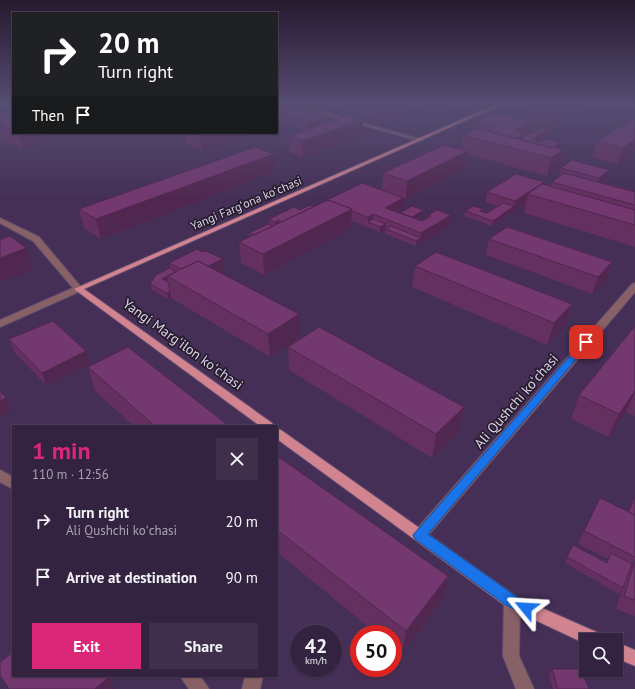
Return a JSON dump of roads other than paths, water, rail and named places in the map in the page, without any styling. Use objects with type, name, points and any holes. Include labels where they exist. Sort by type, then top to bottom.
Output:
[{"type":"main road","name":"Yangi Fargʻona koʻchasi","points":[[78,289],[430,136]]},
{"type":"main road","name":"Yangi Margʻilon koʻchasi","points":[[78,289],[267,425]]},
{"type":"main road","points":[[278,433],[512,602],[580,633]]},
{"type":"main road","points":[[623,653],[635,658]]},
{"type":"street","points":[[407,136],[421,140]]},
{"type":"street","points":[[0,220],[36,239],[78,289]]},
{"type":"street","name":"Ali Qushchi koʻchasi","points":[[420,535],[635,286]]},
{"type":"street","name":"Yangi Fargʻona koʻchasi","points":[[0,324],[78,289]]},
{"type":"street","points":[[0,475],[12,483]]},
{"type":"street","points":[[512,602],[511,656],[525,689]]},
{"type":"street","points":[[190,677],[200,689]]},
{"type":"street","points":[[251,689],[254,677]]}]
